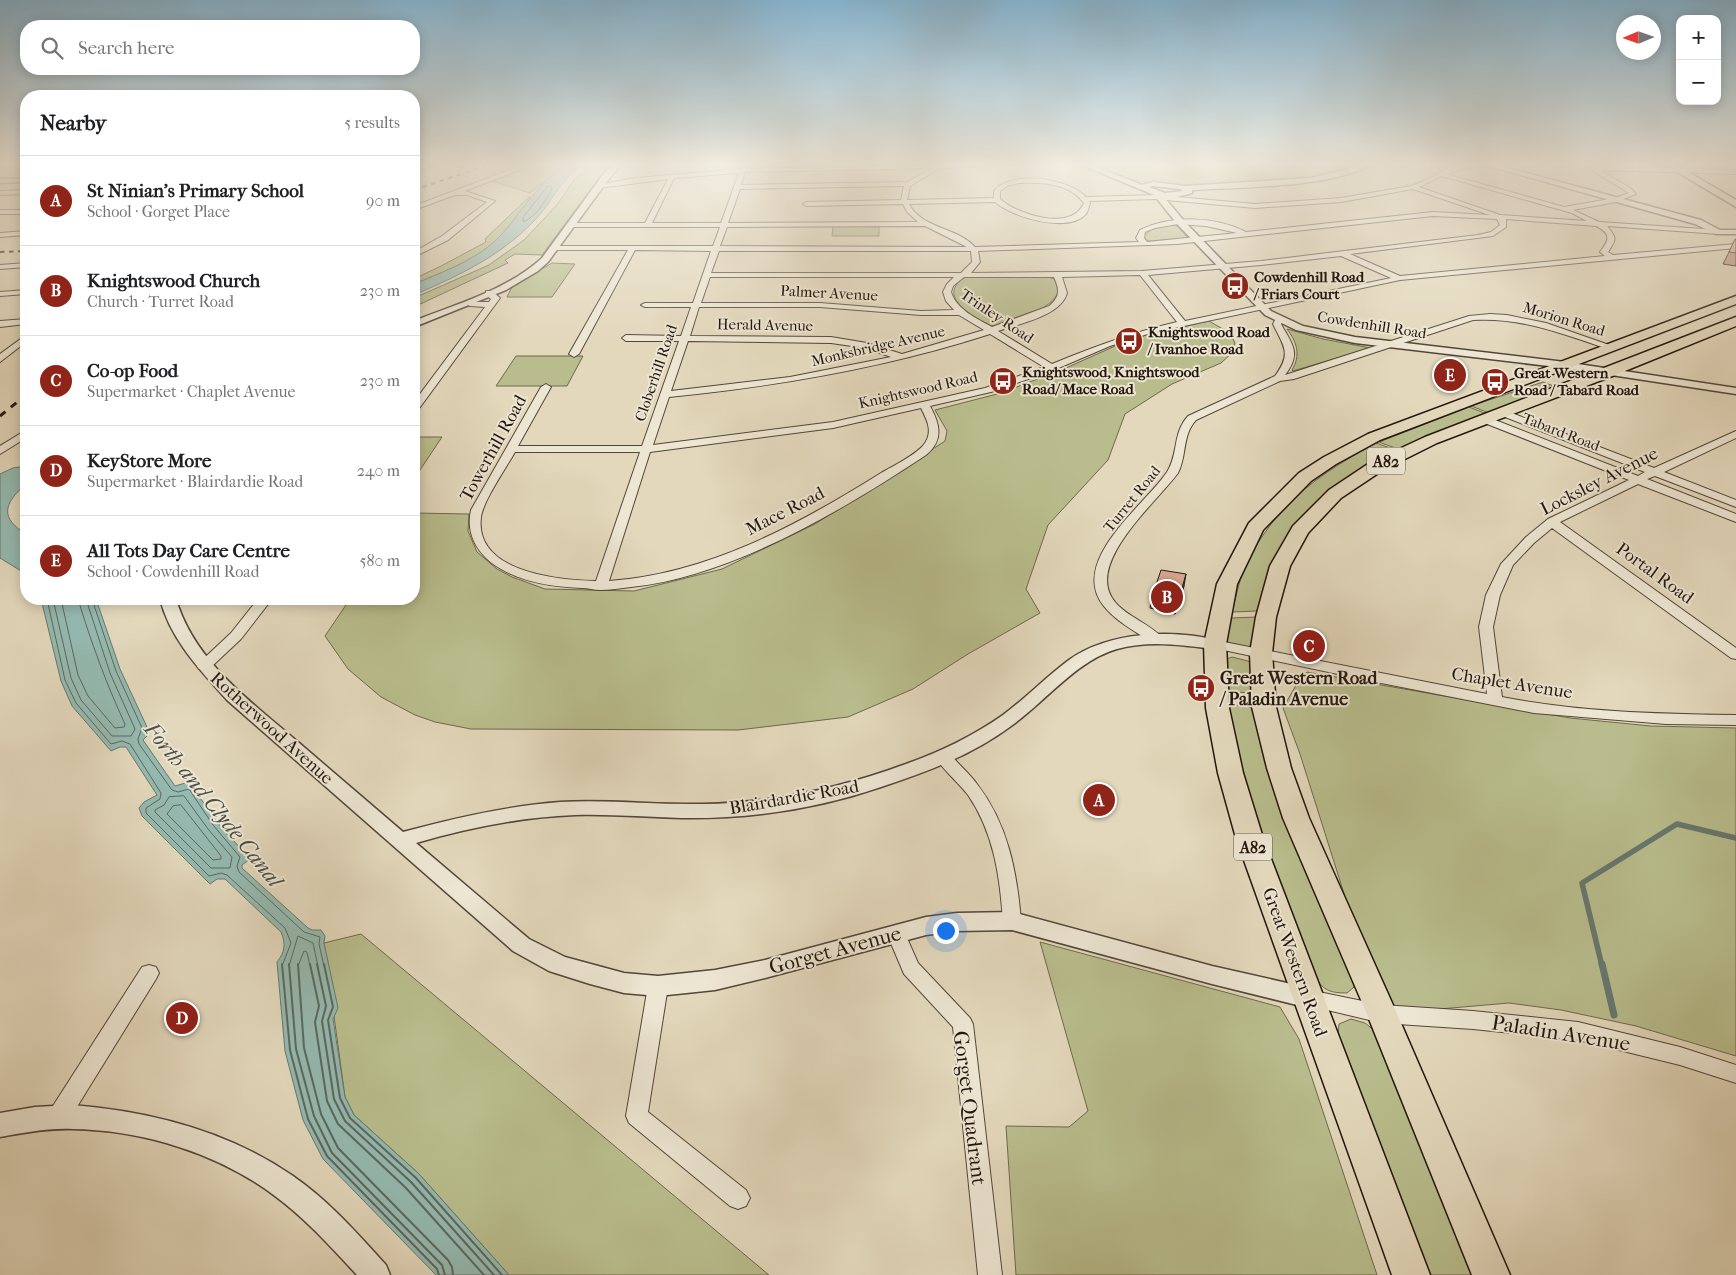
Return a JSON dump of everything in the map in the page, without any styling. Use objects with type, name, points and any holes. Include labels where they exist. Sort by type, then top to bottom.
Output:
[{"type":"main road","name":"Great Western Road","points":[[1411,1275],[1251,843],[1224,752],[1217,717],[1214,648],[1221,603],[1237,558],[1247,539],[1266,514],[1302,479],[1327,462],[1374,437],[1736,300]]},
{"type":"main road","name":"A82","points":[[1490,1275],[1382,1014],[1296,818],[1269,736],[1264,707],[1269,658],[1266,618],[1280,566],[1300,530],[1335,494],[1377,466],[1431,440],[1610,372],[1736,321]]},
{"type":"street","points":[[420,251],[466,222]]},
{"type":"street","points":[[420,322],[489,293],[535,269],[573,222]]},
{"type":"street","points":[[571,225],[724,225],[742,222]]},
{"type":"street","points":[[908,222],[926,224],[959,239],[973,248]]},
{"type":"street","points":[[553,248],[1066,248],[1197,240],[1354,222]]},
{"type":"street","points":[[706,275],[1057,275],[1142,273],[1224,267],[1485,236],[1502,229],[1503,222]]},
{"type":"street","points":[[1577,222],[1735,233]]},
{"type":"street","points":[[1595,222],[1612,237],[1612,241],[1604,252],[1612,258]]},
{"type":"street","points":[[1696,222],[1719,232]]},
{"type":"street","points":[[1145,244],[1140,238],[1140,234],[1146,228],[1181,223],[1219,226],[1249,234]]},
{"type":"street","name":"Cowdenhill Road","points":[[1181,223],[1262,306],[1279,320],[1300,328],[1325,335],[1393,345],[1565,365],[1736,391]]},
{"type":"street","name":"Cloberhill Road","points":[[601,586],[646,449],[724,225]]},
{"type":"street","points":[[0,235],[20,233]]},
{"type":"street","points":[[420,248],[432,245]]},
{"type":"street","name":"Knightswood Road","points":[[511,449],[646,449],[787,432],[924,405],[988,390],[1051,368],[1120,339],[1182,323],[1400,278],[1736,246]]},
{"type":"street","points":[[574,354],[633,248]]},
{"type":"street","name":"Trinley Road","points":[[973,248],[977,261],[970,270],[951,284],[946,293],[950,302],[961,312],[990,331],[1051,368]]},
{"type":"street","points":[[1343,254],[1400,278]]},
{"type":"street","points":[[0,267],[20,265]]},
{"type":"street","points":[[1142,273],[1182,323]]},
{"type":"street","name":"Monksbridge Avenue","points":[[665,394],[755,386],[841,371],[947,346],[1040,314],[1059,303],[1063,297],[1064,288],[1057,275]]},
{"type":"street","points":[[0,294],[20,292]]},
{"type":"street","points":[[420,400],[496,298],[489,293]]},
{"type":"street","points":[[470,304],[491,305]]},
{"type":"street","name":"Palmer Avenue","points":[[645,305],[820,305],[921,313],[961,312]]},
{"type":"street","name":"Morion Road","points":[[1393,345],[1472,318],[1492,316],[1526,320],[1611,348]]},
{"type":"street","points":[[1278,378],[1289,362],[1291,352],[1289,344],[1277,324],[1279,320]]},
{"type":"street","points":[[0,324],[20,322]]},
{"type":"street","name":"Herald Avenue","points":[[626,338],[831,340],[867,346],[902,357]]},
{"type":"street","points":[[0,359],[20,343]]},
{"type":"street","name":"Turret Road","points":[[1156,639],[1110,605],[1100,589],[1099,578],[1101,567],[1117,540],[1138,511],[1177,467],[1180,457],[1182,433],[1188,422],[1199,413],[1278,378],[1291,377],[1393,345]]},
{"type":"street","points":[[1508,358],[1530,370],[1534,376]]},
{"type":"street","name":"Towerhill Road","points":[[546,387],[476,512],[476,534],[484,548],[502,564],[532,578],[563,584],[601,586]]},
{"type":"street","name":"Mace Road","points":[[601,586],[632,585],[707,568],[828,509],[882,478],[926,449],[935,432],[932,419],[924,405]]},
{"type":"street","name":"Tabard Road","points":[[1504,413],[1736,504]]},
{"type":"street","name":"Tabard Road","points":[[1486,420],[1736,518]]},
{"type":"street","name":"Locksley Avenue","points":[[1496,701],[1486,627],[1493,595],[1507,564],[1530,540],[1552,522],[1639,479],[1736,435]]},
{"type":"street","points":[[0,451],[20,437]]},
{"type":"street","name":"Portal Road","points":[[1552,522],[1736,655]]},
{"type":"street","name":"Rotherwood Avenue","points":[[170,605],[182,634],[204,666],[233,696],[399,840]]},
{"type":"street","points":[[204,666],[236,636],[260,605]]},
{"type":"street","name":"Blairdardie Road","points":[[399,840],[459,823],[503,815],[561,808],[610,807],[682,811],[724,810],[760,807],[811,798],[872,783],[943,757],[984,736],[1012,717],[1081,659],[1117,645],[1136,640],[1156,639],[1181,640],[1214,648]]},
{"type":"street","name":"Chaplet Avenue","points":[[1214,648],[1534,708],[1666,719],[1736,720]]},
{"type":"street","points":[[943,757],[973,791],[995,828],[1009,880],[1012,921]]},
{"type":"street","name":"Gorget Avenue","points":[[399,840],[521,945],[556,964],[624,983],[658,986],[715,980],[765,969],[896,934],[957,922],[1012,921],[1212,975],[1309,998]]},
{"type":"street","name":"Gorget Quadrant","points":[[896,934],[910,968],[962,1024],[990,1275]]},
{"type":"street","points":[[59,1116],[149,973]]},
{"type":"street","points":[[658,986],[637,1116],[738,1198]]},
{"type":"street","points":[[1309,998],[1382,1014]]},
{"type":"street","name":"Paladin Avenue","points":[[1382,1014],[1482,1021],[1578,1031],[1670,1053],[1736,1074]]},
{"type":"street","points":[[0,1125],[59,1116],[131,1122],[186,1137],[239,1158],[283,1186],[325,1220],[376,1275]]},
{"type":"green space","points":[[502,222],[513,222],[494,243],[476,256],[420,281],[420,276],[486,242],[485,239]]},
{"type":"green space","points":[[540,222],[566,222],[542,255],[515,254],[505,260],[508,263],[420,304],[420,295],[489,265],[524,240]]},
{"type":"green space","points":[[1171,225],[1177,226],[1188,238],[1150,241],[1146,240],[1144,236],[1152,229]]},
{"type":"green space","points":[[833,226],[879,227],[879,236],[832,236]]},
{"type":"green space","points":[[552,263],[575,264],[552,297],[507,297],[512,287]]},
{"type":"green space","points":[[971,276],[1048,277],[1054,279],[1059,290],[1049,304],[1040,310],[1019,320],[991,326],[971,315],[958,303],[955,297],[954,290],[957,284],[963,278]]},
{"type":"green space","points":[[1209,321],[1230,333],[1235,343],[1232,353],[1221,363],[1172,384],[1125,414],[1108,460],[1048,525],[1026,589],[1040,613],[968,654],[913,689],[848,717],[738,730],[471,729],[435,722],[415,715],[381,697],[348,669],[325,636],[346,605],[420,605],[420,513],[469,514],[468,531],[477,552],[497,569],[512,577],[545,589],[634,591],[722,569],[815,524],[945,441],[947,431],[935,410],[1001,393],[1066,368],[1135,337]]},
{"type":"green space","points":[[1287,329],[1323,339],[1371,348],[1293,371],[1297,349]]},
{"type":"green space","points":[[516,356],[583,356],[567,386],[496,386]]},
{"type":"green space","points":[[1543,382],[1556,387],[1489,413],[1471,406]]},
{"type":"green space","points":[[1469,407],[1487,414],[1398,449],[1379,442]]},
{"type":"green space","points":[[420,437],[442,437],[420,470]]},
{"type":"green space","points":[[1376,443],[1396,450],[1373,461],[1341,482],[1268,576],[1257,611],[1232,612],[1250,555],[1275,519],[1287,505],[1314,482],[1344,461]]},
{"type":"green space","points":[[1257,617],[1253,645],[1239,646],[1226,640],[1231,618]]},
{"type":"green space","points":[[1232,657],[1248,661],[1252,664],[1252,693],[1234,692],[1225,686],[1224,660]]},
{"type":"green space","points":[[1307,672],[1570,718],[1651,726],[1736,728],[1736,1056],[1636,1026],[1561,1010],[1509,1003],[1382,1014],[1300,754],[1283,708],[1299,680]]},
{"type":"green space","points":[[1233,705],[1247,706],[1254,709],[1354,982],[1354,987],[1347,993],[1328,990],[1316,978],[1278,879],[1255,812],[1228,710]]},
{"type":"green space","points":[[361,934],[769,1275],[509,1275],[419,1174],[354,1115],[345,1097],[324,943]]},
{"type":"green space","points":[[1040,942],[1280,1007],[1299,1039],[1377,1275],[1016,1275],[1006,1126],[1069,1127],[1088,1111]]},
{"type":"green space","points":[[1351,1019],[1365,1023],[1376,1032],[1476,1275],[1429,1275],[1338,1035],[1339,1024]]},
{"type":"water","points":[[511,222],[532,222],[506,246],[492,255],[420,292],[420,281],[445,271],[487,248]]},
{"type":"water","points":[[20,467],[20,489],[9,504],[8,510],[12,522],[20,530],[20,570],[0,558],[0,474]]},
{"type":"water","points":[[42,605],[98,605],[120,669],[147,727],[147,736],[143,740],[175,786],[189,782],[217,822],[250,859],[242,865],[242,868],[308,928],[321,930],[325,936],[324,943],[338,1008],[333,1019],[345,1097],[354,1115],[419,1174],[509,1275],[436,1275],[323,1159],[303,1120],[285,1051],[277,962],[284,948],[281,932],[225,879],[217,879],[210,884],[142,816],[139,808],[144,802],[157,795],[126,747],[120,747],[111,751],[72,706],[61,681]]},
{"type":"building","points":[[1735,239],[1736,253],[1729,252]]},
{"type":"building","points":[[1161,570],[1186,574],[1178,602],[1152,597]]},
{"type":"waterway","points":[[1602,966],[1582,883],[1677,824],[1736,838]]},
{"type":"waterway","points":[[1602,964],[1614,1015]]},
{"type":"railway","points":[[0,252],[20,251]]},
{"type":"railway","points":[[0,416],[20,400]]},
{"type":"place","name":"Cowdenhill Road / Friars Court","points":[[1235,286]]},
{"type":"place","name":"Knightswood Road / Ivanhoe Road","points":[[1129,341]]},
{"type":"place","name":"All Tots Day Care Centre","points":[[1450,375]]},
{"type":"place","name":"Knightswood, Knightswood Road/ Mace Road","points":[[1003,381]]},
{"type":"place","name":"Great Western Road / Tabard Road","points":[[1495,382]]},
{"type":"place","name":"Knightswood Church","points":[[1167,597]]},
{"type":"place","name":"Co-op Food","points":[[1309,646]]},
{"type":"place","name":"Great Western Road / Paladin Avenue","points":[[1201,688]]},
{"type":"place","name":"St Ninian's Primary School","points":[[1099,800]]},
{"type":"place","name":"KeyStore More","points":[[182,1018]]},
{"type":"water label","name":"Forth and Clyde Canal","points":[[214,804]]}]
